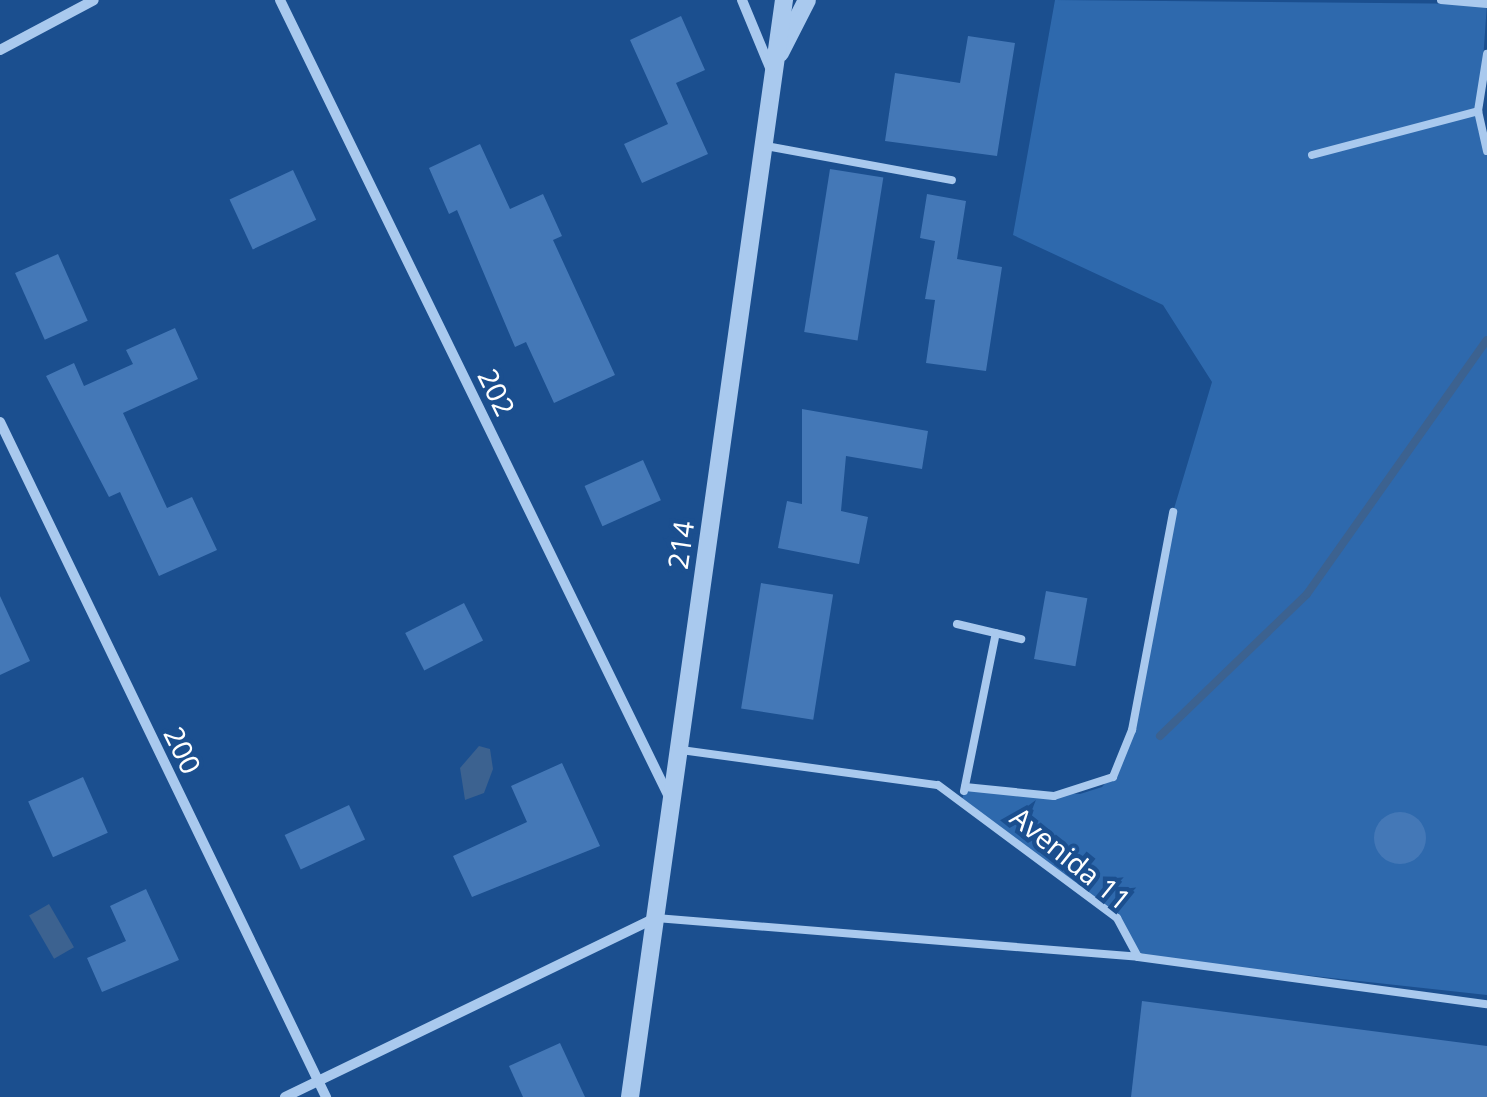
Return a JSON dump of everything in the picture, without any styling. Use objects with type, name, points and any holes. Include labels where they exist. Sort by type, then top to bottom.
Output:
[{"type":"street","points":[[0,50],[94,0]]},
{"type":"street","name":"202","points":[[280,0],[672,804]]},
{"type":"street","points":[[742,0],[771,71]]},
{"type":"street","name":"214","points":[[630,1097],[681,750],[771,71],[784,0]]},
{"type":"street","points":[[771,71],[807,0]]},
{"type":"street","name":"200","points":[[0,422],[326,1097]]},
{"type":"street","points":[[286,1097],[656,918]]},
{"type":"lane","points":[[1442,0],[1487,4]]},
{"type":"lane","points":[[1487,58],[1478,110],[1487,151]]},
{"type":"lane","points":[[1312,155],[1478,110]]},
{"type":"lane","points":[[761,146],[952,180]]},
{"type":"lane","points":[[965,787],[1054,796],[1112,777],[1132,730],[1173,512]]},
{"type":"lane","points":[[957,624],[1020,639]]},
{"type":"lane","points":[[962,800],[996,634]]},
{"type":"lane","name":"Avenida 11","points":[[681,750],[938,784],[1117,918],[1138,957]]},
{"type":"lane","points":[[656,918],[1138,957],[1487,1004]]},
{"type":"shaded area","points":[[1055,0],[1487,4],[1478,130],[1487,151],[1487,995],[1138,957],[1117,918],[962,800],[965,787],[1080,794],[1102,787],[1122,763],[1173,512],[1212,382],[1163,305],[1013,235]]},
{"type":"shaded area","points":[[479,746],[490,749],[493,769],[484,793],[465,800],[460,768]]},
{"type":"shaded area","points":[[49,904],[74,947],[54,959],[29,916]]},
{"type":"building","points":[[681,16],[705,70],[676,83],[708,154],[642,183],[624,144],[668,124],[630,40]]},
{"type":"building","points":[[968,36],[1015,43],[997,156],[885,141],[895,73],[960,83]]},
{"type":"building","points":[[480,144],[510,209],[543,194],[562,236],[553,240],[615,375],[554,403],[526,342],[515,347],[457,210],[449,214],[429,168]]},
{"type":"building","points":[[830,169],[883,177],[858,340],[804,332]]},
{"type":"building","points":[[293,170],[316,220],[253,249],[230,200]]},
{"type":"building","points":[[927,194],[966,201],[957,259],[1002,267],[986,371],[926,363],[935,300],[925,299],[935,241],[920,238]]},
{"type":"building","points":[[58,254],[88,321],[45,340],[15,273]]},
{"type":"building","points":[[175,328],[198,379],[123,413],[167,508],[192,497],[217,550],[159,576],[120,492],[109,497],[46,376],[74,363],[84,386],[133,364],[126,350]]},
{"type":"building","points":[[802,409],[928,431],[922,469],[846,456],[841,511],[868,517],[859,564],[778,548],[787,501],[802,504]]},
{"type":"building","points":[[643,460],[661,500],[602,526],[585,486]]},
{"type":"building","points":[[761,583],[833,594],[813,720],[741,708]]},
{"type":"building","points":[[1046,591],[1087,598],[1075,666],[1034,659]]},
{"type":"building","points":[[0,596],[30,661],[0,675]]},
{"type":"building","points":[[464,603],[483,640],[424,670],[405,633]]},
{"type":"building","points":[[562,763],[600,846],[472,897],[453,856],[527,822],[511,786]]},
{"type":"building","points":[[83,777],[108,833],[53,857],[28,801]]},
{"type":"building","points":[[349,805],[365,839],[301,869],[285,835]]},
{"type":"building","points":[[1400,812],[1419,819],[1426,838],[1419,857],[1400,864],[1381,857],[1374,838],[1381,819]]},
{"type":"building","points":[[146,889],[179,960],[102,992],[87,958],[126,941],[110,906]]},
{"type":"building","points":[[1142,1001],[1487,1046],[1487,1097],[1131,1097]]},
{"type":"building","points":[[560,1043],[585,1097],[523,1097],[509,1066]]},
{"type":"waterway","points":[[1160,736],[1307,594],[1487,340]]}]
